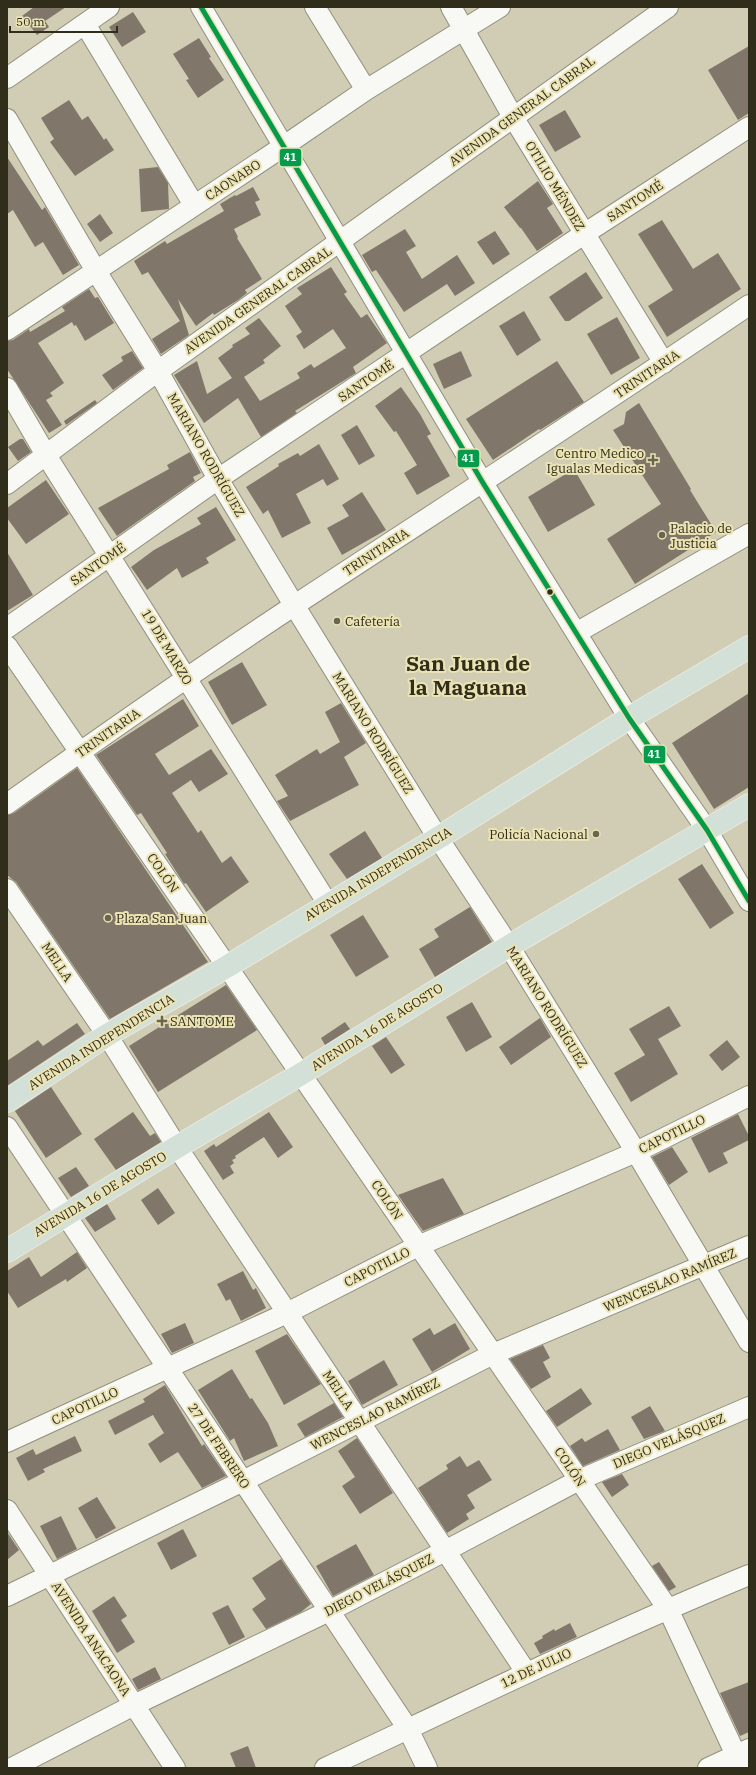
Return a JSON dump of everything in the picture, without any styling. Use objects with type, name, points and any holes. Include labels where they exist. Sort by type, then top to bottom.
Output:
[{"type":"main road","name":"AVENIDA INDEPENDENCIA","points":[[7,1101],[107,1035],[228,966],[438,838],[629,718],[749,647]]},
{"type":"main road","name":"AVENIDA 16 DE AGOSTO","points":[[7,1252],[509,946],[749,805]]},
{"type":"street","points":[[7,78],[109,7]]},
{"type":"street","points":[[201,7],[483,483],[629,718],[707,830],[749,901]]},
{"type":"street","points":[[316,7],[366,90]]},
{"type":"street","name":"OTILIO MÉNDEZ","points":[[452,7],[513,117],[664,363]]},
{"type":"street","name":"CAONABO","points":[[7,330],[366,90],[500,7]]},
{"type":"street","name":"AVENIDA GENERAL CABRAL","points":[[7,484],[158,371],[668,7]]},
{"type":"street","points":[[84,24],[194,205]]},
{"type":"street","name":"MARIANO RODRÍGUEZ","points":[[7,118],[96,271],[158,371],[218,479],[294,605],[438,838],[509,946],[636,1152],[749,1342]]},
{"type":"street","name":"SANTOMÉ","points":[[7,628],[218,479],[407,354],[584,234],[749,127]]},
{"type":"street","name":"TRINITARIA","points":[[7,804],[186,678],[294,605],[483,483],[749,305]]},
{"type":"street","name":"19 DE MARZO","points":[[7,388],[46,454],[328,904]]},
{"type":"street","points":[[576,633],[749,534]]},
{"type":"street","name":"COLÓN","points":[[7,646],[668,1608],[742,1757]]},
{"type":"street","name":"MELLA","points":[[7,889],[107,1035],[177,1147],[526,1672]]},
{"type":"street","name":"CAPOTILLO","points":[[7,1442],[287,1313],[418,1246],[636,1152],[749,1096]]},
{"type":"street","name":"27 DE FEBRERO","points":[[7,1126],[408,1729],[427,1768]]},
{"type":"street","name":"WENCESLAO RAMÍREZ","points":[[7,1596],[243,1481],[493,1354],[705,1266],[749,1246]]},
{"type":"street","name":"DIEGO VELÁSQUEZ","points":[[12,1768],[134,1705],[329,1611],[579,1480],[749,1407]]},
{"type":"street","name":"AVENIDA ANACAONA","points":[[7,1510],[175,1768]]},
{"type":"street","name":"12 DE JULIO","points":[[325,1768],[526,1672],[668,1608],[749,1575]]},
{"type":"street","points":[[708,1768],[742,1757]]},
{"type":"building","points":[[34,7],[66,7],[45,21],[49,27],[37,35],[22,16]]},
{"type":"building","points":[[133,12],[146,32],[122,47],[109,27]]},
{"type":"building","points":[[199,38],[211,57],[209,58],[224,80],[198,98],[186,80],[189,79],[173,54]]},
{"type":"building","points":[[749,46],[749,113],[738,120],[708,70]]},
{"type":"building","points":[[69,100],[82,120],[88,116],[104,140],[106,138],[114,150],[75,176],[50,142],[54,139],[41,118]]},
{"type":"building","points":[[565,110],[581,137],[555,152],[539,125]]},
{"type":"building","points":[[7,157],[42,210],[45,207],[79,265],[63,275],[43,242],[35,247],[13,210],[7,214]]},
{"type":"building","points":[[158,167],[168,183],[169,209],[141,212],[139,169]]},
{"type":"building","points":[[538,181],[553,204],[547,208],[563,233],[537,251],[504,207]]},
{"type":"building","points":[[253,187],[260,200],[255,202],[261,215],[234,229],[238,237],[237,238],[262,279],[245,290],[247,293],[238,300],[214,315],[213,313],[196,326],[178,299],[189,335],[161,354],[152,339],[180,321],[148,272],[142,275],[134,261],[165,241],[167,244],[224,211],[220,204]]},
{"type":"building","points":[[100,214],[113,233],[100,242],[87,224]]},
{"type":"building","points":[[662,220],[693,269],[718,253],[741,289],[667,337],[648,306],[673,290],[638,234]]},
{"type":"building","points":[[405,229],[416,246],[406,252],[422,279],[457,255],[475,283],[455,296],[447,284],[404,312],[376,270],[372,272],[362,255]]},
{"type":"building","points":[[495,231],[510,254],[493,265],[477,242]]},
{"type":"building","points":[[331,267],[347,292],[344,294],[361,318],[367,314],[387,343],[353,367],[356,373],[295,411],[297,413],[261,437],[238,398],[204,423],[174,375],[197,361],[207,394],[232,378],[218,358],[233,347],[232,345],[250,334],[245,328],[259,318],[281,346],[263,360],[265,363],[244,377],[260,401],[300,378],[297,373],[311,364],[314,368],[346,348],[333,329],[304,349],[296,336],[302,332],[285,306],[302,294],[297,288]]},
{"type":"building","points":[[586,272],[603,298],[569,321],[565,321],[549,297]]},
{"type":"building","points":[[89,289],[95,298],[98,297],[114,323],[85,341],[76,325],[74,326],[72,322],[38,343],[64,383],[50,393],[53,396],[46,400],[62,425],[49,433],[7,369],[7,341],[13,340],[29,329],[30,332],[65,311],[62,307]]},
{"type":"building","points":[[524,311],[541,340],[517,356],[499,326]]},
{"type":"building","points":[[617,317],[640,358],[611,375],[587,334]]},
{"type":"building","points":[[132,351],[143,368],[113,390],[102,375],[123,361],[121,357]]},
{"type":"building","points":[[461,351],[472,376],[444,389],[433,364]]},
{"type":"building","points":[[557,361],[584,402],[540,430],[539,429],[493,460],[466,419]]},
{"type":"building","points":[[401,387],[420,414],[431,434],[427,436],[450,476],[417,495],[404,473],[417,465],[396,431],[394,432],[375,406]]},
{"type":"building","points":[[95,400],[97,403],[66,425],[64,421]]},
{"type":"building","name":"Palacio de Justicia","points":[[639,403],[716,532],[635,584],[607,539],[661,504],[613,430],[624,424],[626,412]]},
{"type":"building","points":[[357,425],[375,456],[359,465],[341,435]]},
{"type":"building","points":[[20,439],[23,439],[31,452],[18,461],[8,447]]},
{"type":"building","points":[[319,444],[339,479],[327,486],[323,479],[296,494],[311,523],[282,538],[268,510],[263,514],[246,487],[279,466],[278,464],[298,453],[300,456]]},
{"type":"building","points":[[190,452],[201,473],[193,477],[195,481],[117,536],[98,508],[169,469],[167,465]]},
{"type":"building","points":[[574,469],[595,505],[548,532],[528,497]]},
{"type":"building","points":[[46,480],[69,514],[26,544],[7,518],[7,508]]},
{"type":"building","points":[[362,492],[386,530],[342,555],[327,528],[349,516],[342,505]]},
{"type":"building","points":[[216,507],[236,540],[206,558],[209,563],[182,578],[177,568],[147,590],[131,567],[154,550],[201,524],[197,518]]},
{"type":"building","points":[[7,552],[33,595],[7,611]]},
{"type":"building","points":[[242,662],[267,705],[232,725],[208,682]]},
{"type":"building","points":[[749,693],[749,787],[714,809],[672,743]]},
{"type":"building","points":[[183,699],[199,726],[155,754],[169,775],[211,749],[228,774],[199,792],[191,780],[172,793],[198,833],[201,830],[222,863],[231,856],[249,882],[206,912],[186,883],[184,884],[165,854],[167,853],[141,813],[137,815],[96,755]]},
{"type":"building","points":[[341,703],[366,743],[344,757],[359,785],[290,821],[277,801],[288,796],[275,775],[317,749],[320,754],[340,742],[325,712]]},
{"type":"building","name":"Plaza San Juan","points":[[77,768],[208,962],[110,1019],[16,882],[7,875],[7,815],[14,813]]},
{"type":"building","points":[[365,831],[382,858],[347,879],[329,854]]},
{"type":"building","points":[[702,864],[734,913],[710,929],[678,879]]},
{"type":"building","points":[[470,907],[492,942],[435,977],[419,949],[439,937],[434,929]]},
{"type":"building","points":[[363,915],[389,957],[356,977],[330,935]]},
{"type":"building","points":[[226,985],[257,1030],[158,1092],[129,1046]]},
{"type":"building","points":[[472,1002],[492,1037],[466,1052],[446,1017]]},
{"type":"building","points":[[669,1006],[681,1026],[658,1039],[678,1074],[631,1102],[614,1073],[645,1055],[629,1029]]},
{"type":"building","points":[[540,1018],[551,1037],[511,1065],[499,1047]]},
{"type":"building","points":[[345,1022],[350,1029],[325,1045],[321,1038]]},
{"type":"building","points":[[77,1023],[85,1034],[7,1086],[7,1061],[38,1040],[43,1046]]},
{"type":"building","points":[[386,1037],[405,1065],[391,1074],[372,1046]]},
{"type":"building","points":[[727,1040],[740,1057],[722,1071],[709,1055]]},
{"type":"building","points":[[51,1087],[82,1134],[46,1158],[15,1111]]},
{"type":"building","points":[[133,1112],[150,1136],[155,1133],[161,1142],[116,1170],[94,1139]]},
{"type":"building","points":[[269,1112],[293,1147],[278,1158],[264,1137],[235,1156],[236,1158],[232,1160],[234,1163],[230,1166],[234,1173],[223,1180],[204,1151],[214,1144],[216,1147]]},
{"type":"building","points":[[738,1114],[749,1136],[749,1140],[723,1153],[728,1163],[709,1173],[691,1138]]},
{"type":"building","points":[[672,1147],[688,1172],[669,1185],[652,1157]]},
{"type":"building","points":[[76,1167],[89,1186],[71,1197],[58,1178]]},
{"type":"building","points":[[443,1178],[464,1214],[423,1231],[398,1195]]},
{"type":"building","points":[[158,1188],[175,1213],[158,1225],[141,1200]]},
{"type":"building","points":[[107,1204],[116,1219],[95,1232],[85,1218]]},
{"type":"building","points":[[77,1252],[87,1268],[67,1282],[66,1279],[18,1308],[7,1291],[7,1271],[29,1257],[41,1277]]},
{"type":"building","points":[[243,1271],[253,1290],[256,1288],[266,1308],[241,1321],[230,1299],[226,1301],[217,1284]]},
{"type":"building","points":[[185,1323],[194,1343],[172,1353],[161,1334]]},
{"type":"building","points":[[455,1323],[470,1349],[432,1372],[412,1339],[430,1328],[434,1335]]},
{"type":"building","points":[[287,1334],[321,1384],[284,1405],[255,1351]]},
{"type":"building","points":[[543,1345],[550,1358],[543,1362],[551,1377],[531,1389],[510,1359]]},
{"type":"building","points":[[384,1360],[398,1385],[362,1405],[348,1381]]},
{"type":"building","points":[[232,1369],[250,1399],[252,1398],[268,1423],[278,1446],[244,1461],[234,1438],[230,1441],[198,1390]]},
{"type":"building","points":[[165,1385],[202,1446],[204,1444],[226,1476],[202,1488],[178,1452],[160,1463],[148,1444],[164,1433],[153,1415],[115,1435],[108,1421],[145,1402],[143,1399]]},
{"type":"building","points":[[581,1388],[592,1404],[557,1427],[546,1411]]},
{"type":"building","points":[[334,1403],[343,1417],[305,1437],[297,1424]]},
{"type":"building","points":[[650,1406],[665,1431],[644,1439],[631,1417]]},
{"type":"building","points":[[608,1429],[620,1450],[583,1466],[570,1446],[582,1438],[585,1442]]},
{"type":"building","points":[[75,1436],[82,1451],[43,1469],[45,1472],[28,1481],[16,1458],[33,1449],[36,1455]]},
{"type":"building","points":[[357,1438],[393,1493],[360,1514],[342,1486],[355,1477],[338,1451]]},
{"type":"building","points":[[460,1456],[467,1467],[479,1460],[492,1480],[467,1495],[475,1508],[466,1514],[469,1519],[447,1533],[418,1488],[448,1469],[446,1465]]},
{"type":"building","points":[[622,1474],[629,1485],[612,1497],[602,1482]]},
{"type":"building","points":[[97,1497],[116,1528],[96,1539],[78,1508]]},
{"type":"building","points":[[61,1516],[77,1549],[57,1559],[40,1526]]},
{"type":"building","points":[[183,1529],[197,1556],[171,1570],[157,1543]]},
{"type":"building","points":[[7,1532],[19,1550],[7,1560]]},
{"type":"building","points":[[356,1544],[374,1575],[333,1596],[316,1566]]},
{"type":"building","points":[[281,1559],[311,1604],[301,1612],[266,1629],[252,1609],[266,1599],[252,1578]]},
{"type":"building","points":[[659,1562],[676,1587],[669,1591],[652,1566]]},
{"type":"building","points":[[114,1596],[127,1616],[121,1620],[135,1642],[117,1653],[92,1611]]},
{"type":"building","points":[[228,1605],[245,1637],[229,1645],[212,1613]]},
{"type":"building","points":[[570,1623],[577,1637],[540,1654],[534,1643],[554,1629],[555,1631]]},
{"type":"building","points":[[155,1667],[161,1679],[138,1690],[132,1679]]},
{"type":"building","points":[[749,1682],[749,1732],[740,1736],[720,1693]]},
{"type":"building","points":[[248,1746],[256,1768],[236,1768],[230,1753]]},
{"type":"transit line","name":"41","points":[[201,7],[483,483],[629,718],[707,830],[749,901]]},
{"type":"place","name":"Centro Medico Igualas Medicas","points":[[653,460]]},
{"type":"place","name":"Palacio de Justicia","points":[[662,535]]},
{"type":"place","name":"Cafetería","points":[[337,621]]},
{"type":"place","name":"Policía Nacional","points":[[596,834]]},
{"type":"place","name":"Plaza San Juan","points":[[108,918]]},
{"type":"place","name":"SANTOME","points":[[162,1021]]},
{"type":"district","name":"San Juan de la Maguana","points":[[468,675]]}]
